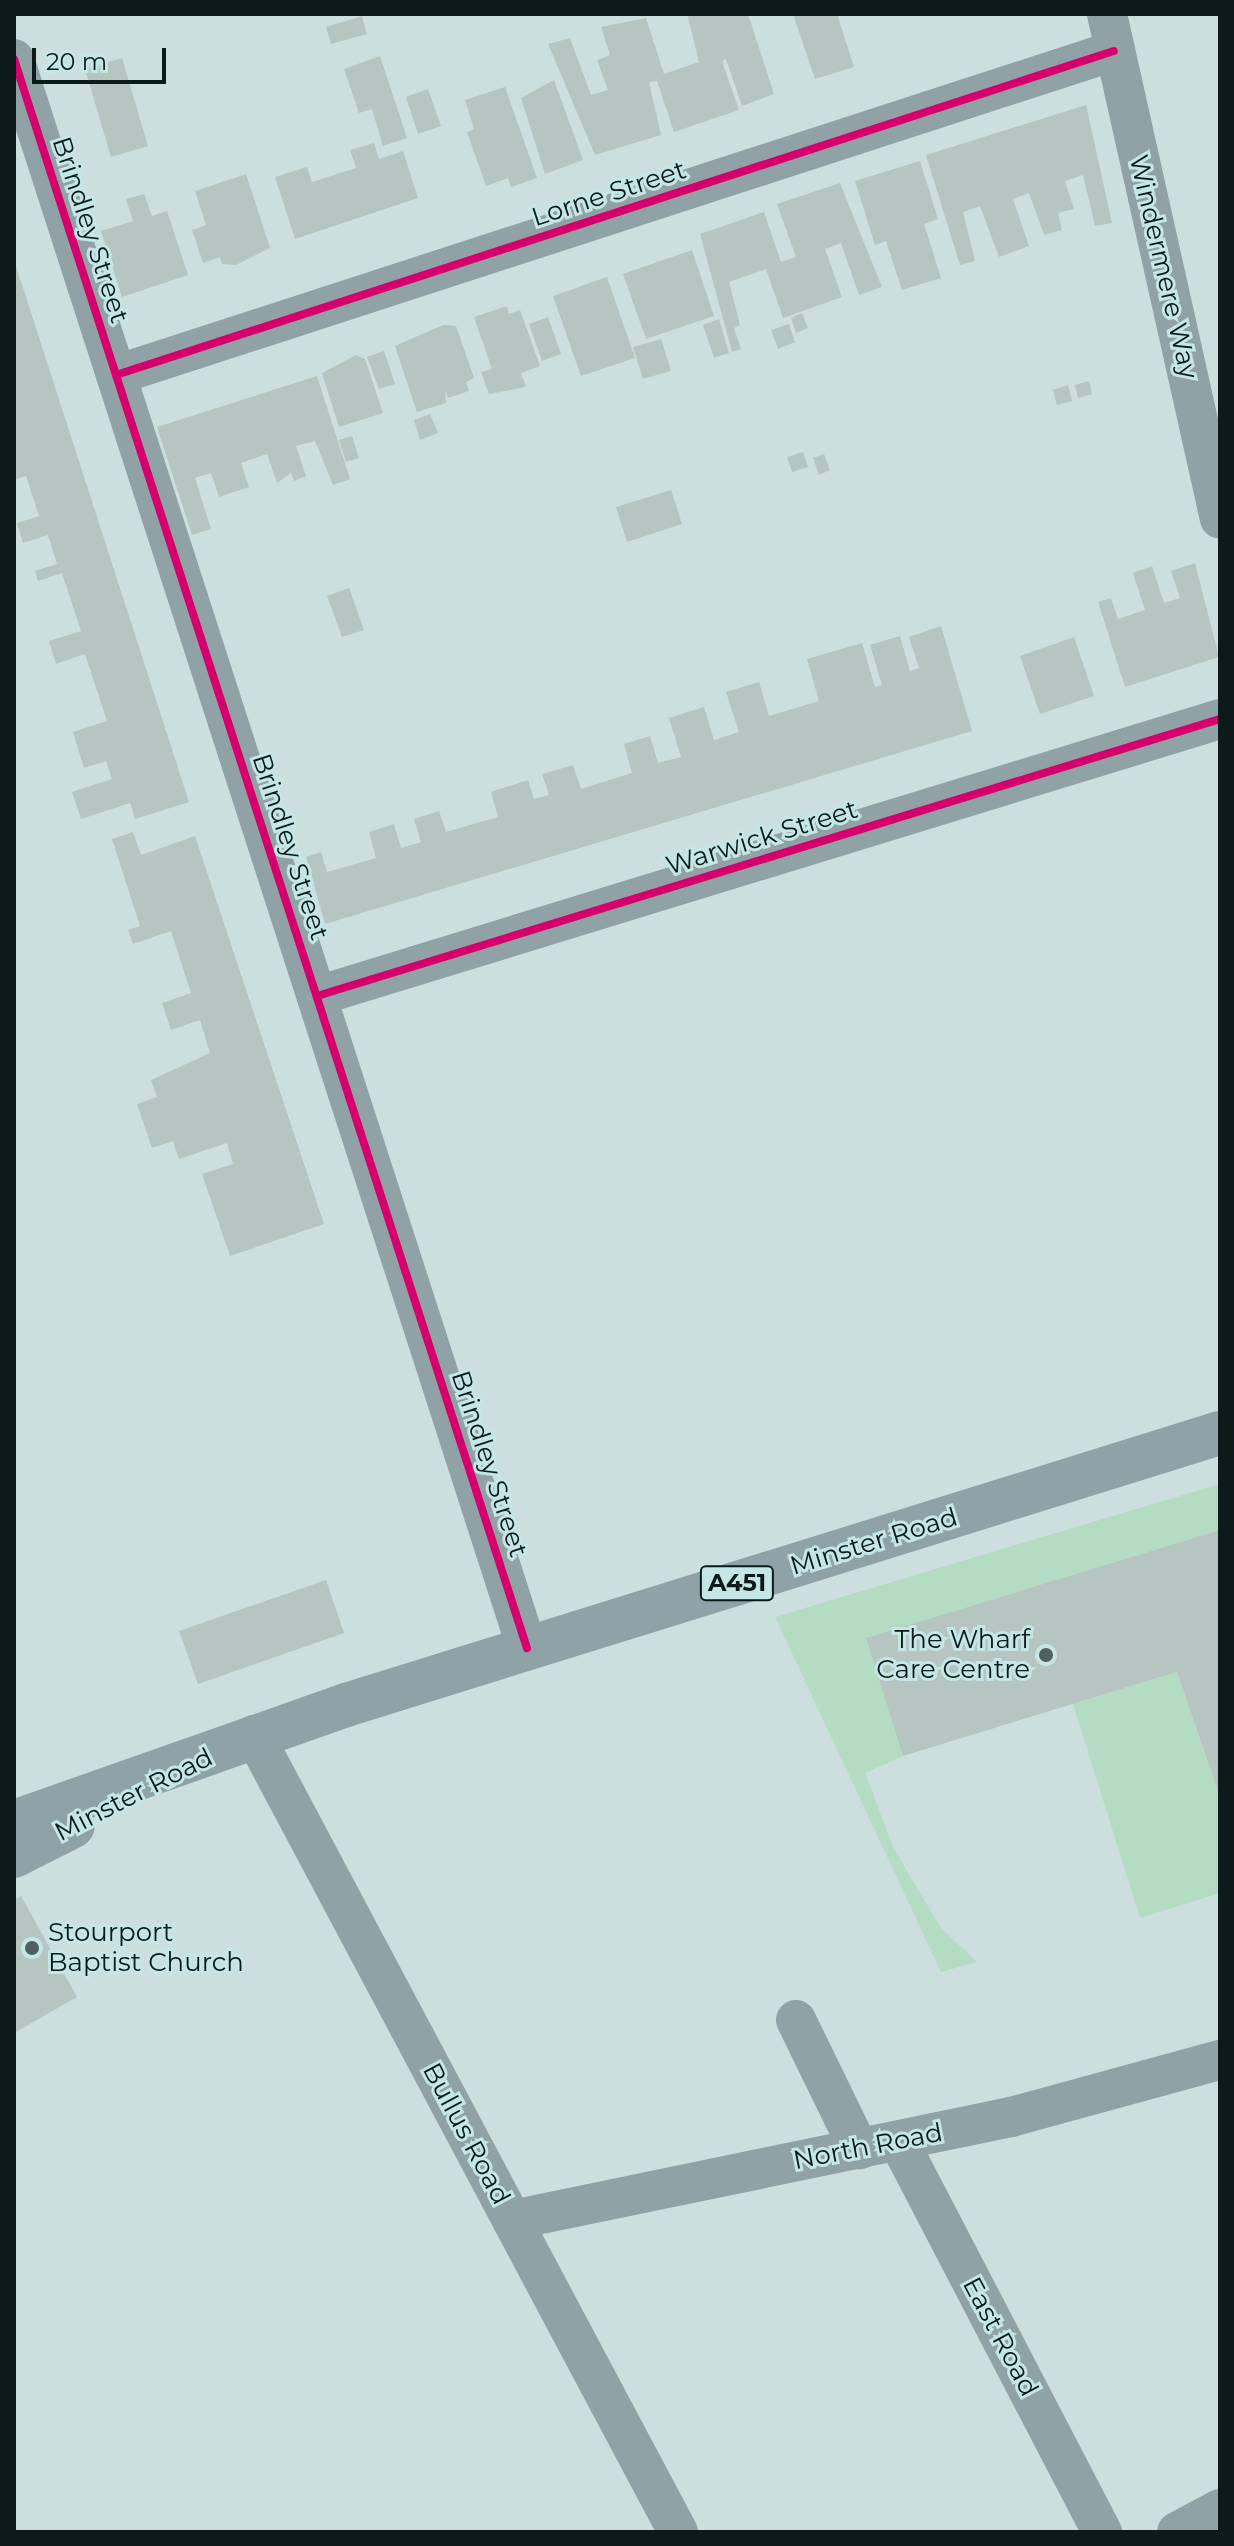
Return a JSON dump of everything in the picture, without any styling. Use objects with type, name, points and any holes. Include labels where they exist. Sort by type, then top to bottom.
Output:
[{"type":"main road","name":"Minster Road","points":[[14,1822],[254,1735],[1220,1433]]},
{"type":"main road","name":"Minster Road","points":[[14,1856],[254,1735]]},
{"type":"street","name":"Lorne Street","points":[[116,375],[1111,32]]},
{"type":"street","name":"Windermere Way","points":[[1111,32],[1220,519]]},
{"type":"street","name":"Brindley Street","points":[[14,59],[527,1648]]},
{"type":"street","name":"Warwick Street","points":[[317,996],[1220,719]]},
{"type":"street","name":"Bullus Road","points":[[254,1735],[678,2532]]},
{"type":"street","points":[[796,2020],[859,2149]]},
{"type":"street","name":"North Road","points":[[512,2220],[899,2142],[1220,2060]]},
{"type":"street","name":"East Road","points":[[899,2142],[1102,2532]]},
{"type":"street","points":[[1177,2532],[1220,2509]]},
{"type":"green space","points":[[1220,1484],[1220,1530],[867,1638],[903,1756],[865,1773],[894,1849],[941,1928],[977,1962],[941,1972],[775,1617]]},
{"type":"green space","points":[[1177,1672],[1220,1797],[1220,1893],[1140,1918],[1073,1704]]},
{"type":"building","points":[[687,14],[748,14],[774,94],[742,106],[726,59],[722,61],[739,110],[674,132],[657,81],[649,82],[661,135],[595,155],[548,44],[570,38],[591,95],[608,90],[597,60],[610,55],[601,27],[646,18],[664,74],[699,62]]},
{"type":"building","points":[[793,14],[837,14],[854,67],[815,79]]},
{"type":"building","points":[[362,16],[367,34],[331,44],[326,27]]},
{"type":"building","points":[[380,56],[407,138],[383,146],[372,109],[359,113],[344,69]]},
{"type":"building","points":[[122,58],[148,146],[111,157],[85,69]]},
{"type":"building","points":[[554,80],[583,160],[545,174],[521,98]]},
{"type":"building","points":[[505,87],[537,178],[511,187],[508,178],[486,186],[467,132],[474,129],[465,100]]},
{"type":"building","points":[[428,89],[441,126],[418,134],[406,97]]},
{"type":"building","points":[[1086,105],[1112,223],[1095,226],[1083,175],[1065,181],[1074,209],[1058,213],[1062,230],[1044,235],[1029,193],[1013,199],[1029,246],[999,257],[980,206],[963,212],[975,261],[960,265],[926,155]]},
{"type":"building","points":[[374,143],[379,159],[403,151],[418,198],[295,239],[275,177],[307,167],[312,182],[356,168],[350,150]]},
{"type":"building","points":[[920,161],[938,219],[924,224],[941,278],[902,290],[886,241],[875,245],[855,181]]},
{"type":"building","points":[[246,174],[270,248],[236,265],[222,264],[220,257],[203,263],[192,230],[206,225],[195,191]]},
{"type":"building","points":[[840,183],[882,287],[859,295],[841,243],[825,249],[842,297],[783,318],[766,269],[729,282],[740,325],[734,328],[741,349],[732,352],[700,234],[764,212],[781,262],[796,257],[777,204]]},
{"type":"building","points":[[144,194],[152,216],[167,211],[188,275],[122,297],[101,231],[133,221],[126,199]]},
{"type":"building","points":[[692,250],[714,316],[646,339],[623,274]]},
{"type":"building","points":[[15,263],[189,802],[135,819],[130,803],[81,819],[72,792],[112,779],[106,761],[84,768],[73,732],[107,721],[85,654],[56,664],[49,641],[81,631],[62,573],[38,581],[35,571],[57,564],[48,535],[23,543],[17,523],[39,516],[26,476],[14,480]]},
{"type":"building","points":[[607,277],[635,358],[581,376],[553,296]]},
{"type":"building","points":[[507,306],[509,314],[520,310],[540,366],[521,373],[526,387],[489,394],[481,372],[492,369],[474,317]]},
{"type":"building","points":[[802,313],[808,328],[796,333],[791,318]]},
{"type":"building","points":[[548,317],[561,354],[542,361],[529,324]]},
{"type":"building","points":[[719,319],[729,353],[714,358],[703,325]]},
{"type":"building","points":[[789,324],[795,342],[778,349],[771,330]]},
{"type":"building","points":[[443,325],[456,326],[474,378],[466,382],[469,391],[448,398],[445,390],[446,403],[417,412],[395,346]]},
{"type":"building","points":[[661,339],[671,371],[643,379],[633,347]]},
{"type":"building","points":[[384,351],[395,384],[379,389],[367,357]]},
{"type":"building","points":[[356,355],[365,359],[383,413],[339,427],[322,373]]},
{"type":"building","points":[[317,376],[350,479],[333,485],[315,441],[296,446],[306,476],[294,481],[291,473],[277,483],[267,454],[241,463],[249,487],[219,497],[211,473],[195,478],[211,529],[192,535],[157,427]]},
{"type":"building","points":[[1089,381],[1092,394],[1078,398],[1075,385]]},
{"type":"building","points":[[1068,385],[1072,401],[1057,405],[1053,390]]},
{"type":"building","points":[[430,414],[438,433],[420,440],[414,420]]},
{"type":"building","points":[[352,436],[359,458],[346,462],[339,440]]},
{"type":"building","points":[[803,452],[808,467],[792,472],[787,457]]},
{"type":"building","points":[[824,454],[830,470],[819,475],[813,458]]},
{"type":"building","points":[[671,490],[682,524],[627,542],[616,507]]},
{"type":"building","points":[[1195,563],[1219,657],[1125,687],[1098,602],[1111,598],[1118,619],[1145,610],[1133,573],[1152,566],[1164,603],[1180,598],[1171,571]]},
{"type":"building","points":[[349,588],[364,630],[342,637],[327,596]]},
{"type":"building","points":[[941,626],[972,731],[325,924],[306,857],[321,852],[327,872],[376,858],[369,832],[394,824],[401,848],[421,842],[414,819],[439,811],[446,832],[498,817],[491,792],[528,780],[534,799],[549,795],[542,774],[573,765],[581,789],[632,773],[624,744],[650,736],[658,763],[681,757],[669,718],[704,707],[714,740],[739,732],[726,692],[759,682],[769,716],[819,701],[807,659],[862,643],[875,687],[882,685],[870,645],[900,636],[910,671],[919,668],[909,637]]},
{"type":"building","points":[[1074,637],[1094,696],[1040,714],[1020,656]]},
{"type":"building","points":[[133,832],[141,855],[195,836],[324,1224],[230,1256],[202,1174],[233,1164],[227,1143],[179,1159],[173,1141],[152,1148],[137,1104],[157,1097],[151,1080],[210,1053],[200,1020],[171,1030],[162,1003],[191,993],[171,931],[133,944],[128,930],[140,926],[112,839]]},
{"type":"building","name":"The Wharf Care Centre","points":[[1220,1530],[1220,1797],[1177,1672],[903,1756],[866,1638]]},
{"type":"building","points":[[326,1580],[344,1633],[198,1684],[179,1631]]},
{"type":"building","name":"Stourport Baptist Church","points":[[21,1896],[77,1997],[14,2033],[14,1900]]},
{"type":"cycle path","points":[[116,375],[1114,51]]},
{"type":"cycle path","points":[[14,59],[527,1648]]},
{"type":"cycle path","points":[[317,996],[1220,719]]},
{"type":"place","name":"The Wharf Care Centre","points":[[1046,1655]]},
{"type":"place","name":"Stourport Baptist Church","points":[[32,1948]]}]
